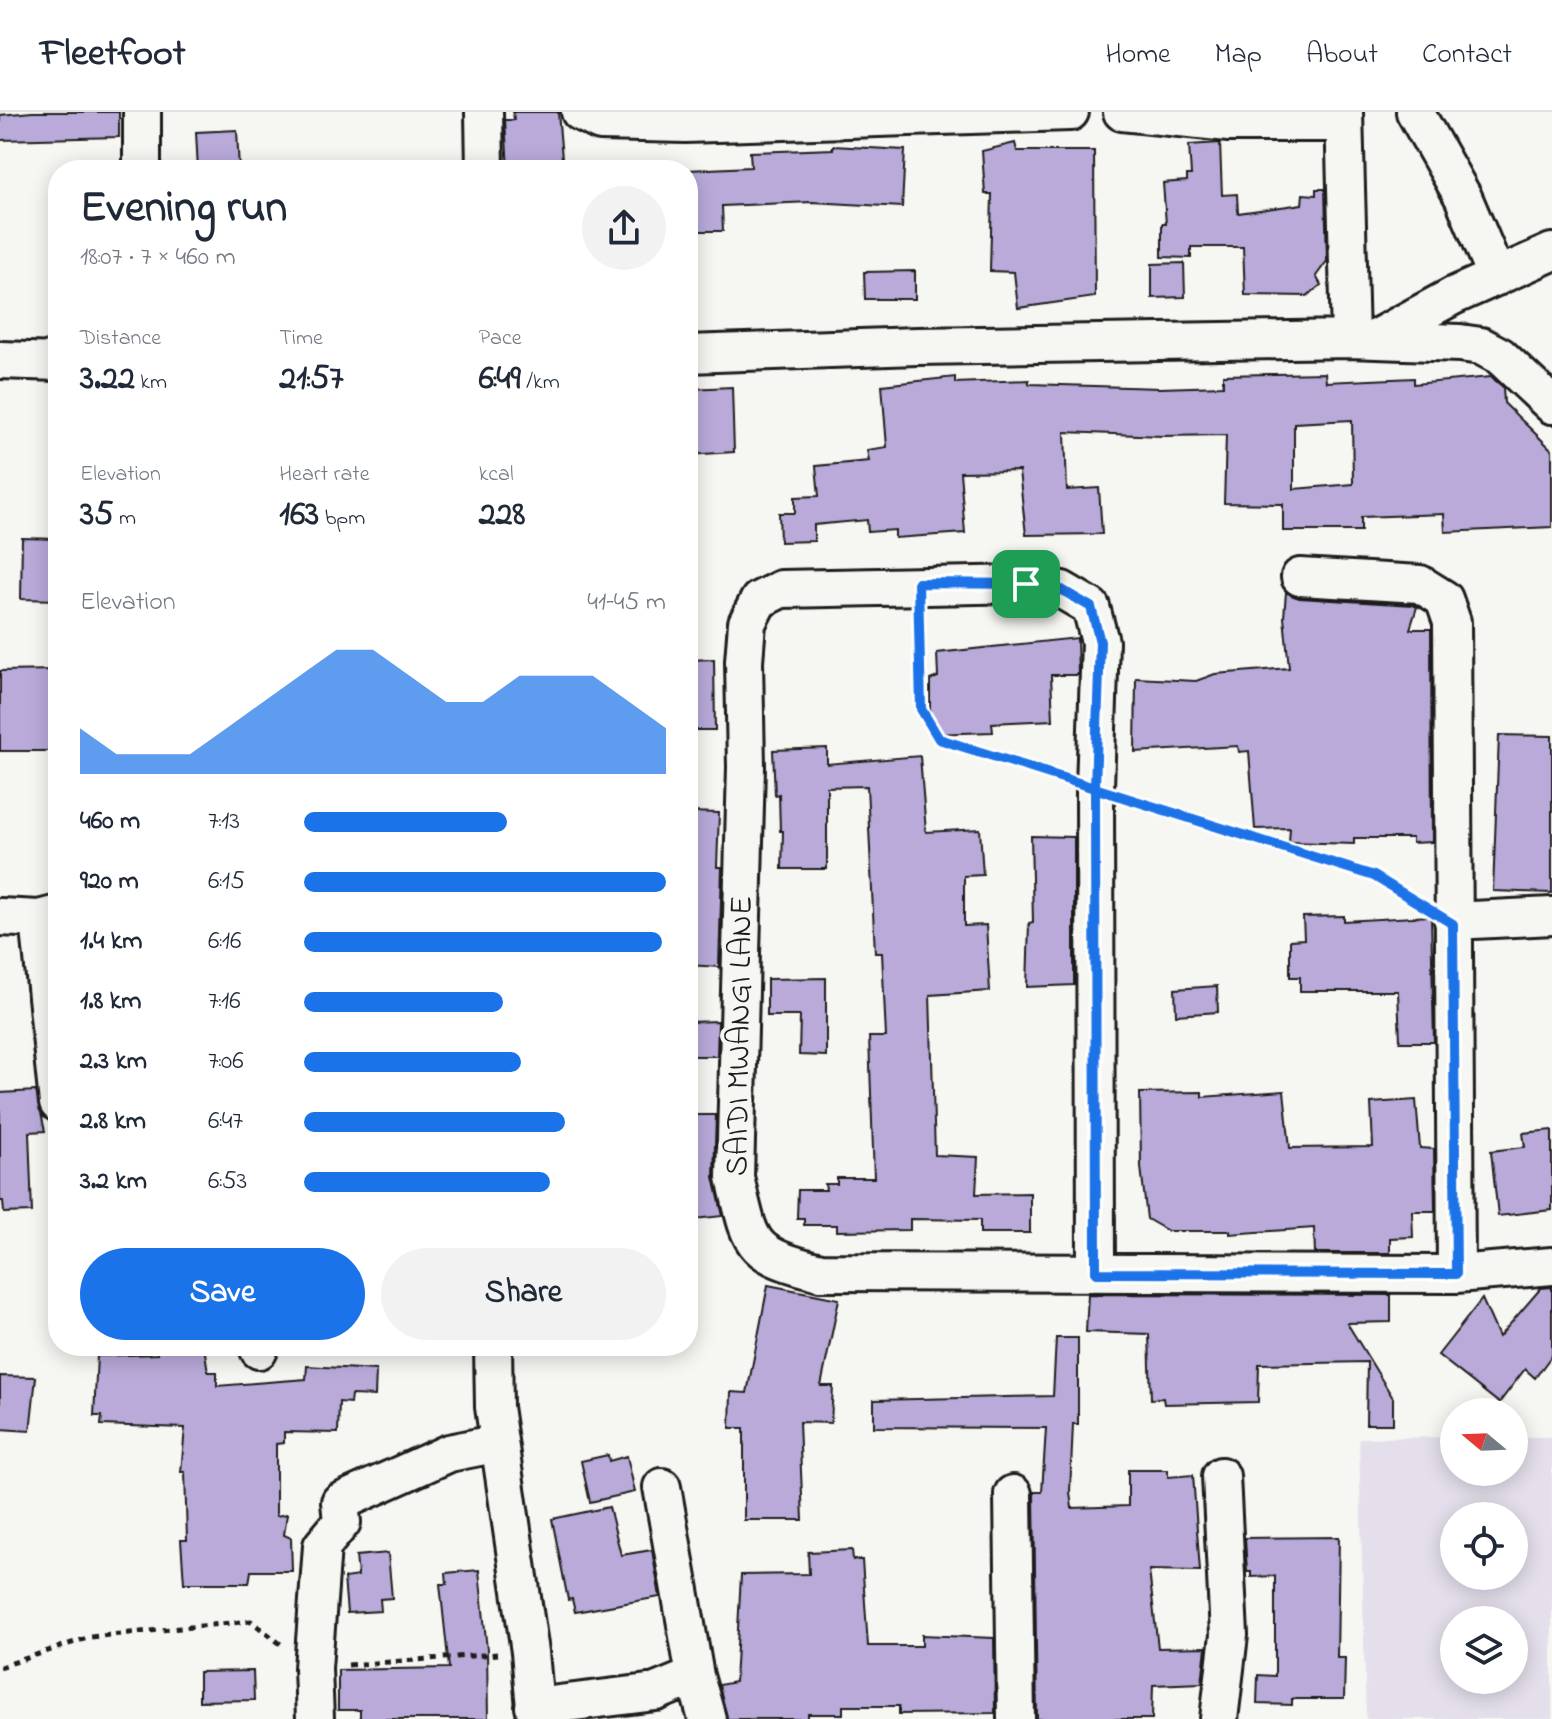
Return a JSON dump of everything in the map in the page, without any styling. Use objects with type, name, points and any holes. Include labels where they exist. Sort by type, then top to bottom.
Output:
[{"type":"street","points":[[142,112],[142,160]]},
{"type":"street","points":[[580,112],[600,122],[786,123],[880,114],[1070,112]]},
{"type":"street","points":[[1122,112],[1229,123],[1343,118],[1361,340]]},
{"type":"street","points":[[1415,112],[1463,197],[1497,277]]},
{"type":"street","points":[[486,160],[491,118]]},
{"type":"street","points":[[1361,340],[1552,252]]},
{"type":"street","points":[[698,354],[917,346],[1361,340],[1481,346],[1500,356],[1552,405]]},
{"type":"street","points":[[0,360],[48,362]]},
{"type":"street","points":[[1300,577],[1420,584],[1444,599],[1452,622],[1456,1274]]},
{"type":"street","points":[[918,583],[1026,584],[1062,590],[1091,607],[1100,642],[1095,787],[1096,1273]]},
{"type":"street","name":"SAIDI MWANGI LANE","points":[[918,583],[781,589],[759,600],[747,623],[735,1177],[749,1237],[777,1261],[821,1272],[1456,1274],[1552,1266]]},
{"type":"street","points":[[0,917],[48,916]]},
{"type":"street","points":[[1453,922],[1552,916]]},
{"type":"street","points":[[494,1356],[499,1443],[530,1652],[535,1713],[656,1692],[695,1676]]},
{"type":"street","points":[[315,1719],[313,1668],[322,1546],[342,1522],[340,1502],[449,1453],[499,1443]]},
{"type":"street","points":[[1219,1719],[1229,1635],[1221,1476]]},
{"type":"street","points":[[662,1487],[695,1676],[707,1719]]},
{"type":"street","points":[[1013,1494],[1016,1719]]},
{"type":"path","points":[[918,583],[921,709],[939,739],[1374,876],[1453,922]]},
{"type":"path","points":[[0,1667],[90,1637],[251,1621],[313,1668],[530,1652]]},
{"type":"shaded area","points":[[1440,1437],[1440,1486],[1528,1486],[1528,1437],[1552,1437],[1552,1719],[1366,1719],[1359,1438]]},
{"type":"building","points":[[119,112],[119,137],[0,140],[0,115]]},
{"type":"building","points":[[513,112],[558,112],[562,160],[507,160],[505,120],[514,120]]},
{"type":"building","points":[[237,130],[238,160],[197,160],[196,132]]},
{"type":"building","points":[[1015,143],[1017,151],[1094,151],[1095,297],[1018,308],[1014,272],[990,271],[992,194],[985,194],[982,151]]},
{"type":"building","points":[[1220,143],[1222,195],[1237,194],[1238,213],[1302,204],[1303,194],[1316,195],[1316,189],[1325,189],[1327,261],[1316,276],[1321,285],[1307,296],[1245,295],[1243,247],[1191,247],[1191,258],[1162,257],[1162,224],[1166,224],[1163,183],[1187,181],[1187,175],[1191,175],[1189,145]]},
{"type":"building","points":[[833,146],[905,150],[902,207],[812,202],[722,206],[723,231],[698,231],[698,170],[751,167],[750,152],[833,149]]},
{"type":"building","points":[[1184,263],[1185,297],[1152,298],[1152,264]]},
{"type":"building","points":[[915,271],[915,299],[865,299],[864,272]]},
{"type":"building","points":[[1325,373],[1326,382],[1414,378],[1414,384],[1491,377],[1503,387],[1504,403],[1552,450],[1552,527],[1445,532],[1444,514],[1361,517],[1361,531],[1283,531],[1283,504],[1224,503],[1226,435],[1065,432],[1067,490],[1099,488],[1102,534],[1026,535],[1019,471],[960,472],[965,533],[895,538],[895,530],[868,532],[867,520],[814,525],[814,541],[780,542],[779,513],[795,513],[795,497],[819,496],[816,466],[869,461],[867,450],[887,447],[882,385],[955,377],[955,383],[1029,380],[1029,384],[1160,388],[1223,386],[1223,375]],"holes":[[[1352,420],[1353,484],[1294,489],[1294,423]]]},
{"type":"building","points":[[732,387],[734,452],[698,454],[698,389]]},
{"type":"building","points":[[22,538],[48,539],[48,600],[21,599]]},
{"type":"building","points":[[1286,592],[1299,598],[1413,605],[1417,607],[1410,629],[1431,629],[1432,842],[1412,843],[1412,838],[1354,838],[1354,844],[1289,842],[1290,828],[1255,829],[1249,751],[1239,752],[1238,746],[1135,752],[1136,678],[1196,681],[1215,674],[1289,668],[1284,617]]},
{"type":"building","points":[[1077,638],[1078,675],[1051,675],[1053,720],[992,723],[993,732],[930,734],[930,680],[938,677],[937,653]]},
{"type":"building","points":[[714,659],[715,730],[698,730],[698,660]]},
{"type":"building","points":[[48,670],[48,751],[0,751],[0,671]]},
{"type":"building","points":[[1499,735],[1552,736],[1552,893],[1493,891]]},
{"type":"building","points":[[827,748],[827,764],[920,756],[926,832],[980,829],[983,875],[964,876],[964,926],[986,925],[990,991],[930,995],[935,1155],[978,1157],[976,1194],[1030,1193],[1030,1233],[980,1233],[980,1220],[910,1219],[910,1230],[837,1231],[837,1225],[804,1225],[804,1218],[797,1218],[798,1190],[826,1190],[825,1184],[837,1184],[837,1178],[874,1178],[869,1037],[886,1037],[882,953],[875,953],[867,786],[827,787],[827,869],[782,869],[783,831],[780,831],[779,794],[775,795],[773,750]]},
{"type":"building","points":[[698,812],[719,813],[717,867],[722,867],[719,967],[698,966]]},
{"type":"building","points":[[1031,836],[1074,837],[1074,985],[1027,987],[1029,923],[1033,922]]},
{"type":"building","points":[[1344,916],[1344,921],[1431,916],[1434,1042],[1400,1042],[1398,991],[1300,991],[1300,977],[1290,977],[1290,940],[1304,939],[1303,917]]},
{"type":"building","points":[[826,978],[826,1056],[799,1055],[800,1016],[767,1016],[767,979]]},
{"type":"building","points":[[1217,986],[1218,1012],[1176,1015],[1175,989]]},
{"type":"building","points":[[718,1021],[717,1056],[698,1056],[698,1022]]},
{"type":"building","points":[[36,1091],[45,1131],[29,1132],[32,1212],[4,1213],[3,1201],[0,1201],[0,1093]]},
{"type":"building","points":[[1284,1091],[1290,1148],[1373,1147],[1371,1103],[1416,1100],[1420,1148],[1434,1149],[1435,1211],[1412,1211],[1413,1237],[1390,1238],[1390,1253],[1315,1253],[1314,1228],[1230,1234],[1230,1231],[1168,1231],[1147,1219],[1141,1167],[1140,1093],[1202,1092],[1202,1097]]},
{"type":"building","points":[[698,1115],[716,1115],[714,1177],[723,1216],[698,1219]]},
{"type":"building","points":[[1552,1130],[1552,1210],[1498,1216],[1491,1151],[1525,1147],[1523,1133]]},
{"type":"building","points":[[768,1285],[839,1299],[821,1386],[833,1386],[831,1423],[799,1422],[803,1520],[744,1520],[744,1428],[730,1428],[731,1392],[747,1393]]},
{"type":"building","points":[[1552,1287],[1552,1355],[1535,1378],[1525,1369],[1503,1398],[1493,1398],[1438,1355],[1482,1299],[1499,1337],[1541,1288]]},
{"type":"building","points":[[1088,1294],[1391,1295],[1391,1322],[1347,1323],[1393,1398],[1393,1424],[1366,1424],[1367,1362],[1259,1364],[1258,1402],[1164,1404],[1163,1398],[1151,1399],[1149,1334],[1086,1332]]},
{"type":"building","points":[[1056,1338],[1078,1338],[1078,1424],[1073,1424],[1072,1508],[1128,1506],[1128,1470],[1168,1470],[1168,1477],[1193,1475],[1200,1571],[1149,1570],[1158,1648],[1206,1647],[1202,1683],[1153,1685],[1152,1719],[1037,1719],[1034,1492],[1042,1492],[1046,1428],[874,1427],[874,1400],[1053,1396]]},
{"type":"building","points":[[97,1356],[206,1356],[208,1372],[217,1372],[217,1386],[306,1379],[307,1366],[376,1370],[375,1396],[351,1395],[350,1403],[339,1402],[338,1433],[284,1432],[284,1443],[276,1444],[276,1516],[287,1514],[284,1535],[291,1538],[292,1571],[251,1571],[249,1583],[184,1583],[181,1540],[187,1540],[185,1472],[181,1472],[185,1428],[101,1425],[102,1416],[94,1416]]},
{"type":"building","points":[[0,1376],[36,1377],[30,1431],[0,1429]]},
{"type":"building","points":[[608,1455],[609,1461],[627,1456],[635,1492],[590,1502],[581,1461]]},
{"type":"building","points":[[609,1507],[621,1555],[652,1550],[660,1597],[575,1612],[572,1599],[568,1600],[552,1519]]},
{"type":"building","points":[[1339,1537],[1337,1658],[1345,1658],[1344,1699],[1292,1699],[1292,1705],[1257,1704],[1258,1675],[1275,1676],[1275,1576],[1251,1577],[1251,1572],[1247,1572],[1245,1538]]},
{"type":"building","points":[[852,1550],[853,1560],[862,1560],[868,1646],[922,1646],[922,1635],[994,1638],[995,1713],[899,1714],[899,1706],[843,1706],[843,1714],[808,1714],[808,1719],[727,1719],[719,1685],[735,1682],[741,1575],[809,1574],[808,1552]]},
{"type":"building","points":[[388,1553],[392,1598],[380,1599],[381,1611],[347,1613],[344,1578],[358,1576],[356,1556]]},
{"type":"building","points":[[479,1570],[487,1650],[488,1719],[360,1719],[360,1710],[338,1710],[338,1670],[449,1668],[440,1584],[447,1584],[446,1573]]},
{"type":"building","points":[[253,1671],[254,1700],[199,1701],[199,1672]]},
{"type":"route","points":[[1026,584],[918,583],[921,709],[939,739],[1095,787],[1374,876],[1453,924],[1456,1274],[1096,1273],[1095,787],[1100,642],[1091,607],[1062,590],[1026,584]]}]
